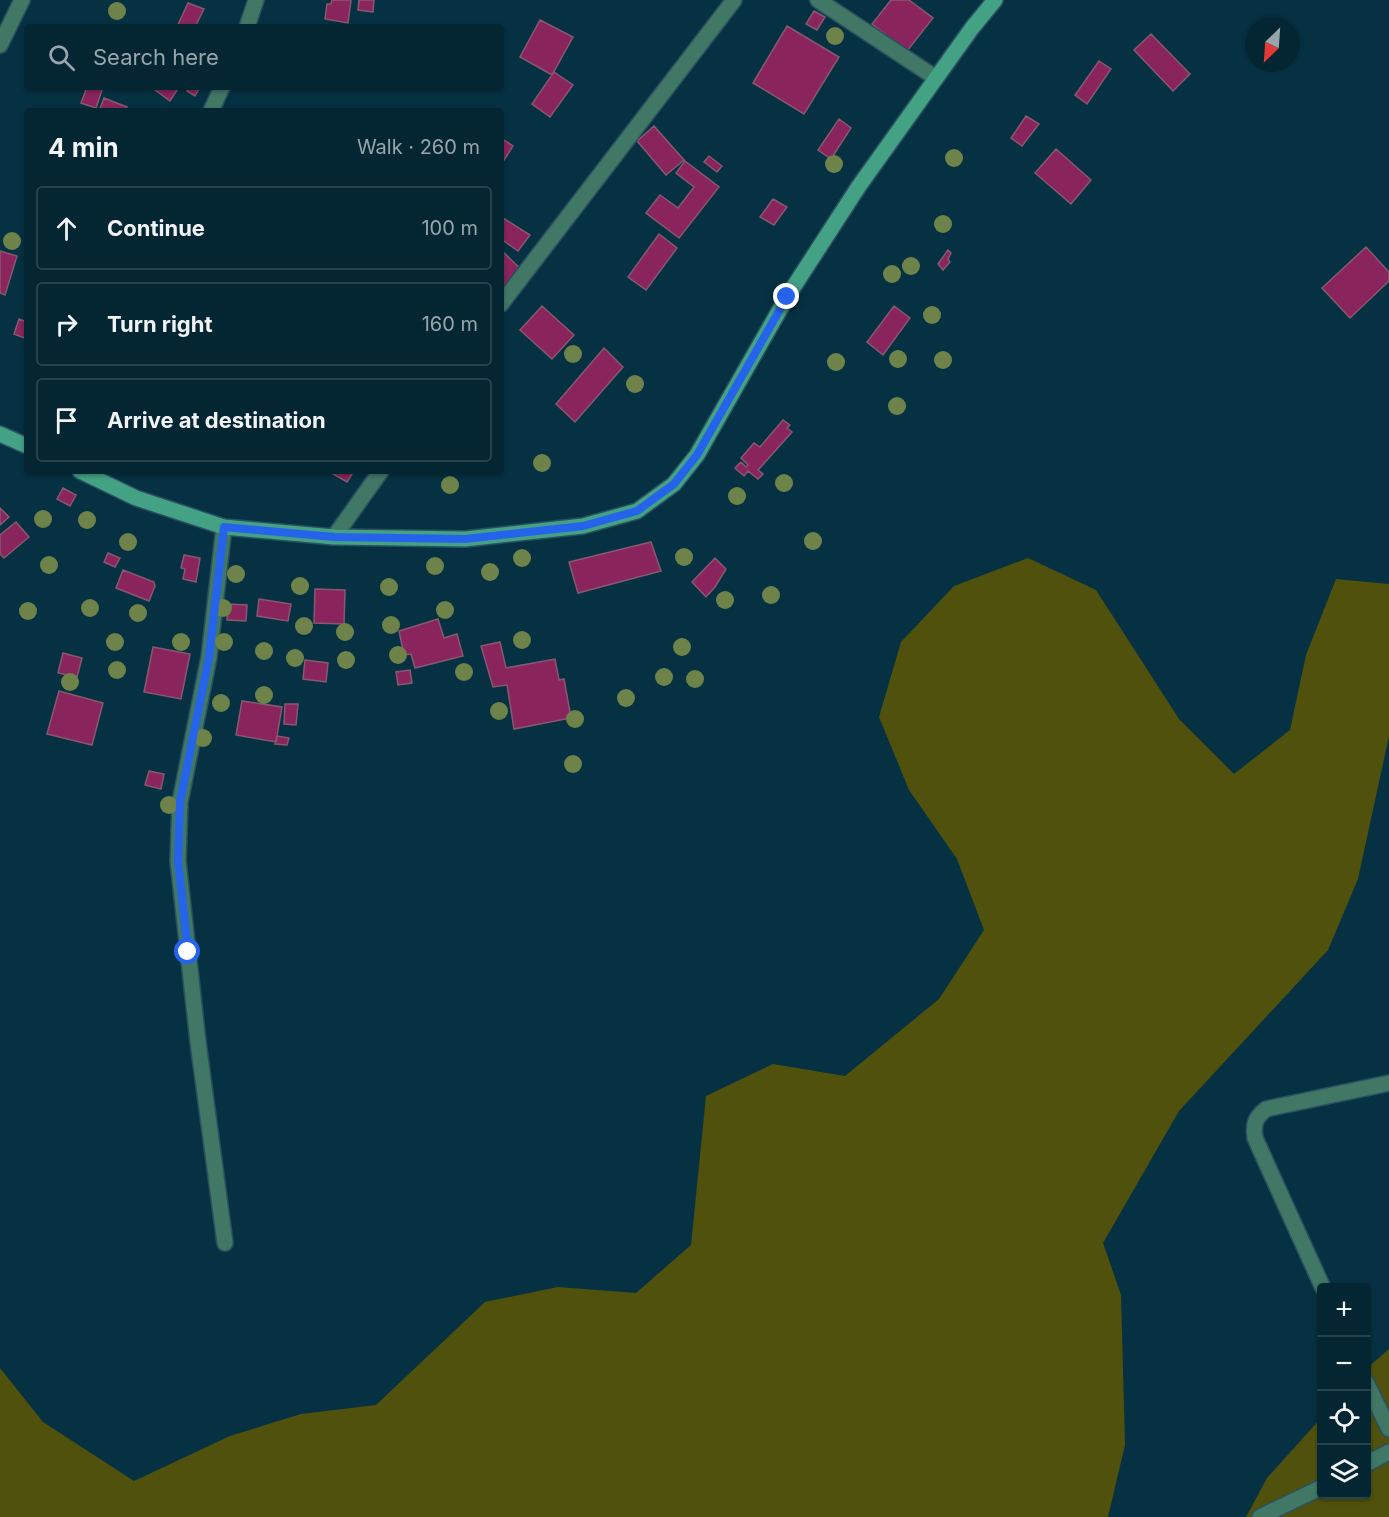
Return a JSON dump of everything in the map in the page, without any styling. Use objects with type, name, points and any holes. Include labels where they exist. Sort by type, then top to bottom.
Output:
[{"type":"main road","points":[[86,474],[136,498],[224,527],[334,537],[465,539],[583,526],[637,511],[674,484],[697,455],[787,297],[859,186],[995,0]]},
{"type":"main road","points":[[0,434],[24,445]]},
{"type":"street","points":[[0,45],[22,0]]},
{"type":"street","points":[[248,24],[256,0]]},
{"type":"street","points":[[504,300],[734,0]]},
{"type":"street","points":[[818,0],[936,78]]},
{"type":"street","points":[[212,108],[221,90]]},
{"type":"street","points":[[334,537],[379,474]]},
{"type":"street","points":[[224,527],[209,657],[180,802],[178,861],[198,1042],[225,1243]]},
{"type":"street","points":[[1321,1283],[1255,1138],[1253,1126],[1257,1116],[1266,1109],[1389,1083]]},
{"type":"street","points":[[1370,1391],[1389,1429]]},
{"type":"street","points":[[1371,1461],[1389,1452]]},
{"type":"street","points":[[1260,1517],[1317,1489]]},
{"type":"shaded area","points":[[1028,558],[1096,590],[1179,719],[1234,774],[1290,730],[1306,655],[1336,579],[1389,584],[1389,736],[1358,879],[1328,950],[1179,1111],[1103,1243],[1121,1295],[1125,1445],[1108,1517],[0,1517],[0,1368],[43,1422],[134,1481],[230,1436],[301,1414],[376,1405],[485,1302],[558,1287],[636,1293],[691,1245],[706,1096],[773,1064],[845,1076],[939,999],[984,930],[957,859],[909,790],[879,717],[901,642],[954,586]]},
{"type":"shaded area","points":[[1389,1349],[1389,1517],[1246,1517],[1267,1478],[1317,1422],[1317,1499],[1371,1499],[1371,1365]]},
{"type":"building","points":[[332,0],[351,0],[348,23],[325,19],[327,4],[331,4]]},
{"type":"building","points":[[359,0],[374,0],[373,12],[358,10]]},
{"type":"building","points":[[891,0],[909,0],[933,18],[907,51],[872,24]]},
{"type":"building","points":[[188,3],[204,9],[196,24],[178,24]]},
{"type":"building","points":[[814,11],[825,17],[817,30],[806,24]]},
{"type":"building","points":[[540,20],[573,37],[552,75],[520,57]]},
{"type":"building","points":[[787,26],[839,57],[804,114],[753,83]]},
{"type":"building","points":[[1151,34],[1190,74],[1173,91],[1134,50]]},
{"type":"building","points":[[1099,61],[1111,69],[1087,104],[1075,95]]},
{"type":"building","points":[[554,72],[573,85],[550,117],[532,104]]},
{"type":"building","points":[[86,90],[102,90],[96,108],[81,103]]},
{"type":"building","points":[[155,90],[177,90],[170,101]]},
{"type":"building","points":[[188,90],[198,90],[195,96]]},
{"type":"building","points":[[104,98],[127,107],[127,108],[100,108]]},
{"type":"building","points":[[1026,116],[1039,124],[1022,146],[1011,138]]},
{"type":"building","points":[[839,119],[851,128],[831,159],[818,150]]},
{"type":"building","points":[[654,126],[684,160],[666,175],[637,141]]},
{"type":"building","points":[[504,140],[513,146],[504,160]]},
{"type":"building","points":[[1056,149],[1091,180],[1071,204],[1035,173]]},
{"type":"building","points":[[709,156],[722,166],[717,172],[704,162]]},
{"type":"building","points":[[685,161],[719,187],[679,238],[646,213],[660,195],[678,208],[694,187],[676,173]]},
{"type":"building","points":[[773,199],[787,207],[774,225],[760,217]]},
{"type":"building","points":[[504,219],[530,235],[518,251],[504,241]]},
{"type":"building","points":[[659,234],[677,248],[646,290],[628,277]]},
{"type":"building","points":[[1366,247],[1389,272],[1389,281],[1350,318],[1322,288]]},
{"type":"building","points":[[948,250],[951,253],[948,259],[950,262],[943,270],[938,264]]},
{"type":"building","points":[[0,251],[17,256],[5,295],[0,293]]},
{"type":"building","points":[[504,253],[527,275],[504,298]]},
{"type":"building","points":[[542,306],[574,335],[552,359],[520,330]]},
{"type":"building","points":[[894,306],[910,318],[883,355],[867,342]]},
{"type":"building","points":[[19,319],[24,321],[24,338],[14,334]]},
{"type":"building","points":[[604,348],[623,367],[575,422],[556,404]]},
{"type":"building","points":[[783,420],[790,425],[787,428],[792,432],[758,470],[763,474],[758,479],[748,471],[744,476],[735,468],[741,462],[746,467],[748,465],[741,458],[754,443],[760,447]]},
{"type":"building","points":[[333,474],[352,474],[347,482]]},
{"type":"building","points":[[63,488],[76,495],[70,506],[57,499]]},
{"type":"building","points":[[0,508],[9,517],[0,525]]},
{"type":"building","points":[[16,522],[29,537],[4,558],[0,554],[0,535]]},
{"type":"building","points":[[651,542],[661,571],[578,593],[569,562]]},
{"type":"building","points":[[108,553],[120,558],[115,567],[104,562]]},
{"type":"building","points":[[184,555],[200,558],[196,582],[183,579],[185,569],[181,568]]},
{"type":"building","points":[[715,558],[726,569],[706,597],[692,582]]},
{"type":"building","points":[[123,570],[154,582],[155,586],[149,601],[116,588]]},
{"type":"building","points":[[315,589],[345,590],[344,624],[314,623]]},
{"type":"building","points":[[259,599],[291,604],[288,621],[257,616]]},
{"type":"building","points":[[228,604],[247,605],[246,621],[227,620]]},
{"type":"building","points":[[438,619],[444,638],[457,634],[463,656],[415,668],[411,654],[404,655],[399,631]]},
{"type":"building","points":[[500,642],[506,668],[555,659],[559,680],[564,679],[571,718],[514,729],[507,685],[493,687],[481,646]]},
{"type":"building","points":[[153,647],[190,654],[181,699],[144,692]]},
{"type":"building","points":[[63,653],[82,658],[77,677],[58,673]]},
{"type":"building","points":[[305,660],[328,663],[326,682],[303,679]]},
{"type":"building","points":[[410,670],[412,683],[398,685],[396,672]]},
{"type":"building","points":[[59,691],[103,703],[92,745],[47,734]]},
{"type":"building","points":[[242,701],[282,707],[276,742],[236,735]]},
{"type":"building","points":[[285,704],[298,704],[296,725],[284,724]]},
{"type":"building","points":[[277,736],[289,738],[287,745],[275,744]]},
{"type":"building","points":[[149,771],[164,774],[161,789],[145,785]]},
{"type":"route","points":[[188,952],[178,861],[180,802],[209,657],[224,527],[334,537],[465,539],[583,526],[637,511],[674,484],[697,455],[787,297]]}]
